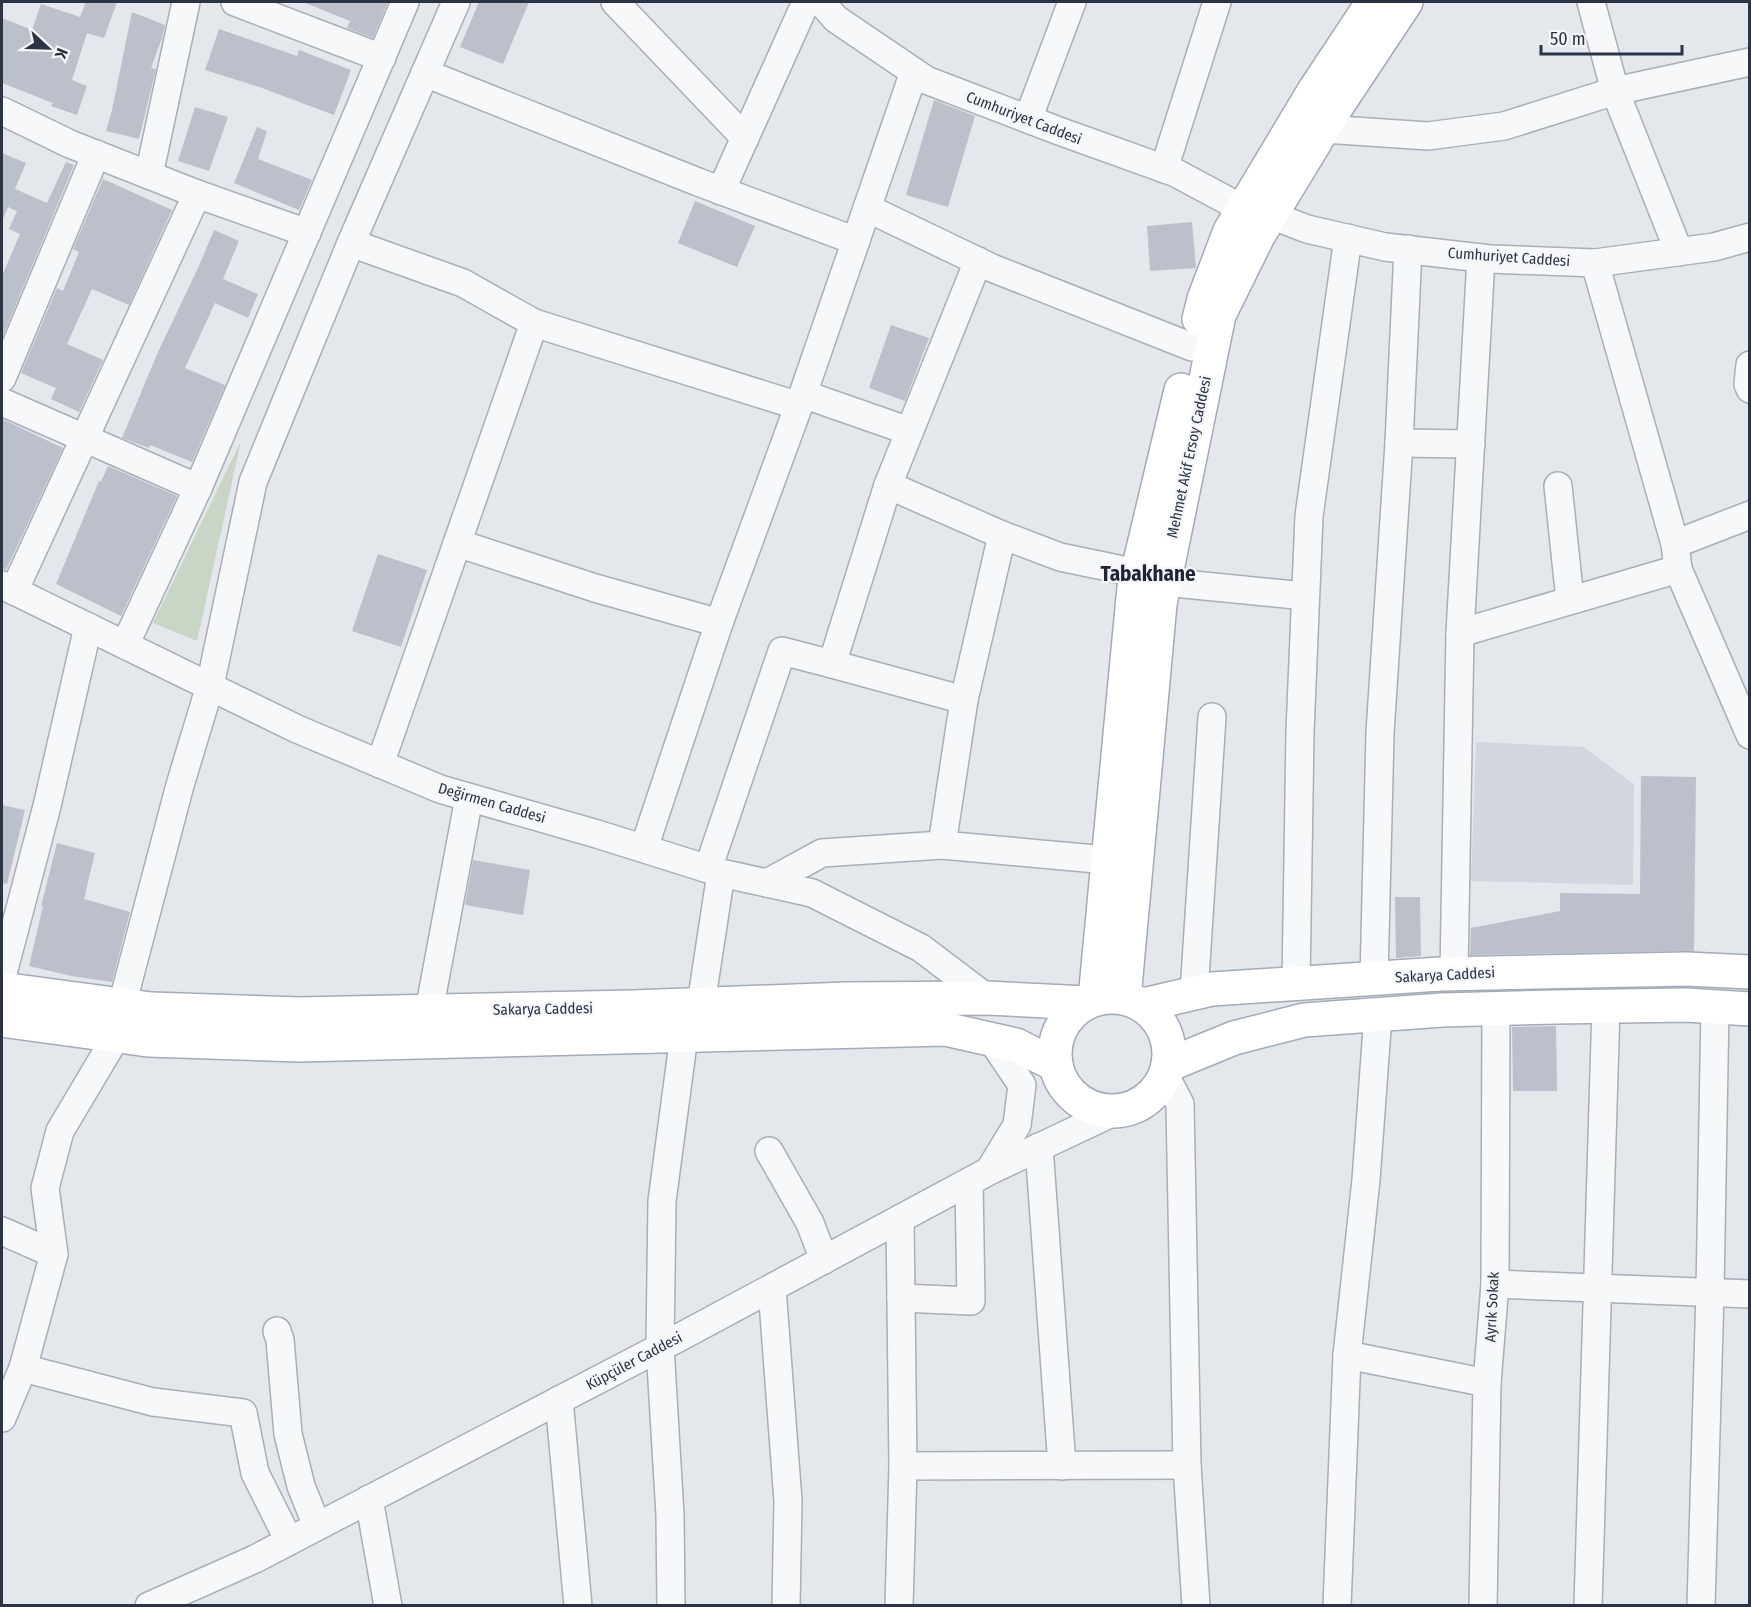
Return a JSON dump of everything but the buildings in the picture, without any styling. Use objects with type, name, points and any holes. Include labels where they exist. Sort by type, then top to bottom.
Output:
[{"type":"main road","name":"Mehmet Akif Ersoy Caddesi","points":[[1112,1001],[1158,627],[1150,578],[1219,315],[1258,236],[1257,212],[1314,91],[1373,2]]},
{"type":"main road","name":"Mehmet Akif Ersoy Caddesi","points":[[1112,1001],[1107,860],[1150,578],[1192,347],[1204,299],[1230,231],[1257,212],[1324,129],[1406,2]]},
{"type":"main road","name":"Sakarya Caddesi","points":[[2,1020],[119,1020],[151,1009],[300,1014],[846,999],[987,998],[1112,1001],[1194,993],[1212,989],[1454,974],[1687,969],[1749,972]]},
{"type":"main road","name":"Sakarya Caddesi","points":[[2,989],[119,1020],[148,1040],[300,1045],[945,1029],[1016,1046],[1056,1065]]},
{"type":"main road","points":[[1112,1001],[1156,1017],[1165,1031],[1169,1048],[1167,1070],[1157,1089],[1146,1100],[1116,1111],[1100,1110],[1085,1104],[1071,1094],[1062,1081],[1056,1065],[1056,1047],[1061,1029],[1071,1014],[1112,1001]]},
{"type":"main road","points":[[1167,1070],[1234,1038],[1304,1020],[1496,1009],[1606,1006],[1686,1005],[1749,1009]]},
{"type":"street","points":[[149,175],[186,2]]},
{"type":"street","points":[[234,2],[382,58]]},
{"type":"street","points":[[125,645],[198,488],[405,2]]},
{"type":"street","points":[[3,1410],[23,1368],[54,1254],[45,1188],[60,1131],[119,1020],[180,785],[210,686],[253,482],[351,243],[456,2]]},
{"type":"street","points":[[615,2],[745,138]]},
{"type":"street","points":[[721,191],[806,2]]},
{"type":"street","name":"Cumhuriyet Caddesi","points":[[821,2],[836,19],[926,81],[1176,173],[1257,212],[1307,229],[1408,249],[1481,258],[1595,263],[1714,247],[1749,237]]},
{"type":"street","points":[[1028,119],[1072,2]]},
{"type":"street","points":[[1164,169],[1216,2]]},
{"type":"street","points":[[1591,2],[1615,91],[1679,252]]},
{"type":"street","points":[[1324,129],[1428,136],[1504,126],[1615,91],[1749,62]]},
{"type":"street","points":[[644,848],[719,623],[801,400],[914,72]]},
{"type":"street","points":[[425,73],[721,191],[856,241]]},
{"type":"street","points":[[2,111],[70,144],[197,194],[306,233]]},
{"type":"street","points":[[2,378],[96,154]]},
{"type":"street","points":[[8,588],[85,437],[197,194]]},
{"type":"street","points":[[867,208],[978,261],[1192,347]]},
{"type":"street","points":[[1296,984],[1300,732],[1309,516],[1348,238]]},
{"type":"street","points":[[351,243],[463,283],[534,323],[909,431]]},
{"type":"street","points":[[1374,979],[1380,733],[1399,443],[1408,249]]},
{"type":"street","points":[[1454,974],[1460,633],[1481,258]]},
{"type":"street","points":[[832,664],[888,485],[978,261]]},
{"type":"street","points":[[1595,263],[1676,556],[1749,735]]},
{"type":"street","points":[[380,764],[534,323]]},
{"type":"street","points":[[1749,365],[1749,388]]},
{"type":"street","points":[[2,402],[198,488]]},
{"type":"street","points":[[1399,443],[1471,444]]},
{"type":"street","points":[[888,485],[1002,535],[1060,557],[1150,578],[1305,596]]},
{"type":"street","points":[[1558,486],[1570,600]]},
{"type":"street","points":[[1460,633],[1570,600],[1676,556],[1749,515]]},
{"type":"street","points":[[942,845],[964,700],[1002,535]]},
{"type":"street","points":[[457,543],[595,588],[719,623]]},
{"type":"street","name":"Değirmen Caddesi","points":[[8,588],[297,729],[440,789],[715,871],[812,893],[921,948],[987,998]]},
{"type":"street","points":[[2,977],[47,806],[88,627]]},
{"type":"street","points":[[701,1004],[715,871],[782,651],[964,700]]},
{"type":"street","points":[[1194,993],[1212,717]]},
{"type":"street","points":[[429,1011],[469,798]]},
{"type":"street","points":[[767,883],[822,854],[942,845],[1107,860]]},
{"type":"street","points":[[1588,1605],[1606,1006]]},
{"type":"street","points":[[1701,1605],[1715,1007]]},
{"type":"street","name":"Ayrık Sokak","points":[[1483,1605],[1487,1383],[1495,1284],[1496,1009]]},
{"type":"street","points":[[1337,1605],[1347,1354],[1366,1180],[1378,1015]]},
{"type":"street","points":[[671,1605],[670,1515],[660,1347],[662,1201],[684,1036]]},
{"type":"street","points":[[901,1298],[971,1301],[979,1177],[1017,1125],[1022,1085],[991,1039]]},
{"type":"street","points":[[1167,1070],[1180,1104],[1188,1465],[1196,1605]]},
{"type":"street","name":"Küpçüler Caddesi","points":[[149,1605],[255,1559],[979,1177],[1116,1111]]},
{"type":"street","points":[[1039,1147],[1062,1466]]},
{"type":"street","points":[[769,1151],[810,1223],[824,1260]]},
{"type":"street","points":[[899,1605],[903,1466],[900,1219]]},
{"type":"street","points":[[2,1231],[54,1254]]},
{"type":"street","points":[[1495,1284],[1749,1294]]},
{"type":"street","points":[[772,1288],[788,1501],[786,1605]]},
{"type":"street","points":[[277,1331],[280,1340],[288,1434],[301,1486],[317,1526]]},
{"type":"street","points":[[1347,1354],[1487,1383]]},
{"type":"street","points":[[23,1368],[153,1402],[243,1413],[255,1473],[289,1541]]},
{"type":"street","points":[[559,1400],[578,1605]]},
{"type":"street","points":[[903,1466],[1188,1465]]},
{"type":"street","points":[[369,1499],[388,1605]]},
{"type":"shaded area","points":[[1476,742],[1583,747],[1634,784],[1633,885],[1471,881]]},
{"type":"green space","points":[[241,441],[197,641],[153,623]]},
{"type":"district","name":"Tabakhane","points":[[1148,574]]}]
